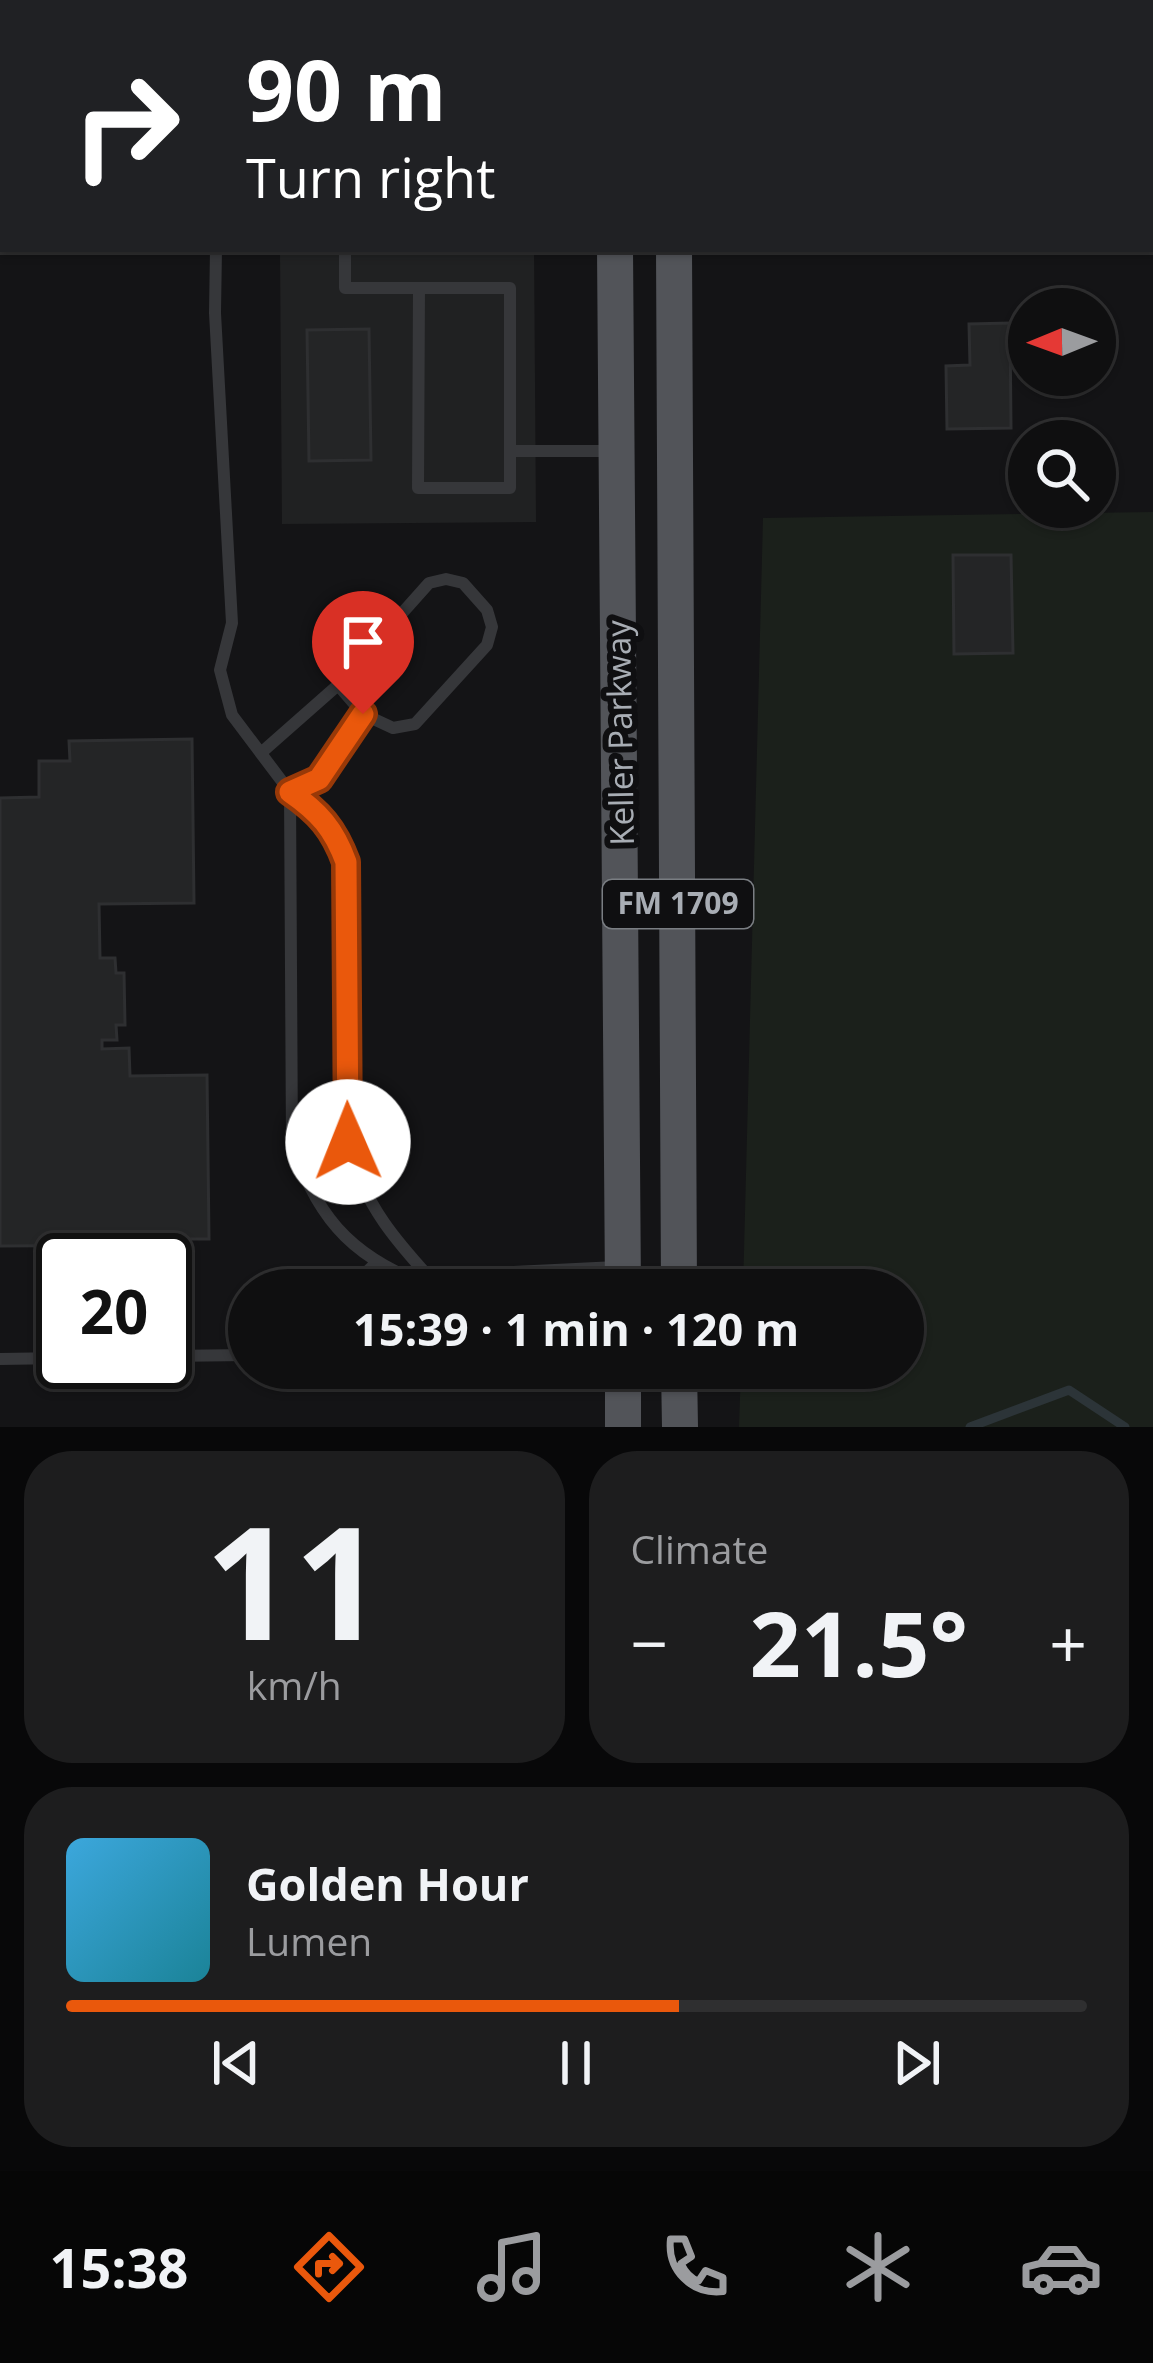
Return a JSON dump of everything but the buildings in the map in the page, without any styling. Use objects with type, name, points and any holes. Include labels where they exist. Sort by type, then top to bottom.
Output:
[{"type":"main road","name":"Keller Parkway","points":[[615,252],[624,1269]]},
{"type":"main road","name":"Keller Parkway","points":[[674,252],[679,1269]]},
{"type":"main road","points":[[623,1389],[623,1427]]},
{"type":"main road","points":[[679,1389],[680,1427]]},
{"type":"lane","points":[[216,252],[232,622],[220,670],[232,715],[290,792],[315,809],[335,833],[346,862],[348,1142],[356,1177],[388,1232],[422,1269]]},
{"type":"lane","points":[[345,252],[345,288],[418,288],[510,288],[510,488],[418,488],[418,288]]},
{"type":"lane","points":[[510,451],[617,452]]},
{"type":"lane","points":[[262,752],[338,685],[429,583],[463,583],[487,610],[492,627],[487,645],[415,724],[393,728],[363,714],[338,685]]},
{"type":"lane","points":[[290,792],[319,779],[363,714]]},
{"type":"lane","points":[[290,792],[292,1144],[309,1191],[344,1239],[393,1269]]},
{"type":"lane","points":[[370,1269],[377,1262]]},
{"type":"lane","points":[[192,1356],[228,1356]]},
{"type":"lane","points":[[0,1359],[36,1358]]},
{"type":"shaded area","points":[[280,252],[534,252],[536,522],[282,524]]},
{"type":"shaded area","points":[[1153,512],[1153,1427],[739,1427],[740,1389],[924,1389],[924,1269],[744,1269],[763,518],[1008,514],[1008,528],[1116,528],[1116,513]]},
{"type":"waterway","points":[[970,1427],[1069,1390],[1125,1427]]},
{"type":"route","points":[[348,1142],[346,862],[335,833],[315,809],[290,792],[319,779],[363,714]]}]
